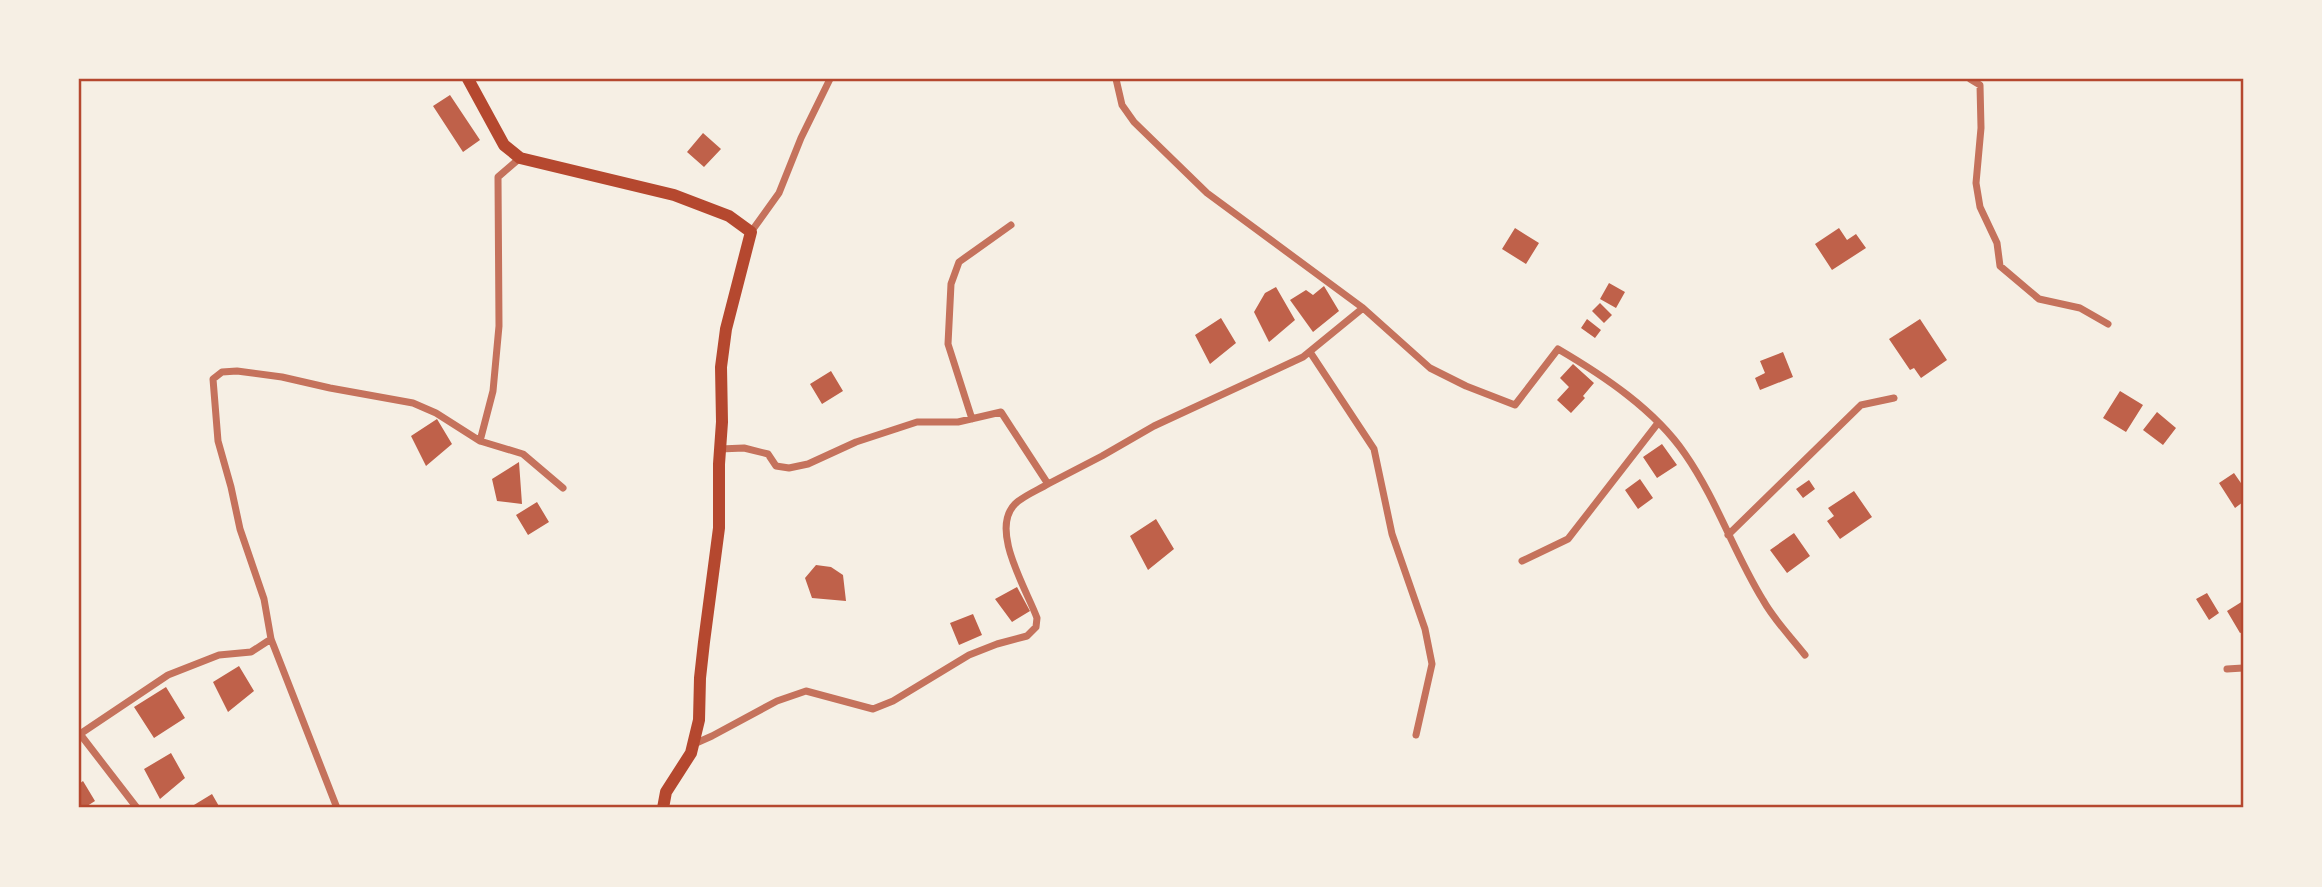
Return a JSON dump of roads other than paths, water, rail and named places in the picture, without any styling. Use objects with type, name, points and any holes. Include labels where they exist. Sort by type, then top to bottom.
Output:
[{"type":"main road","points":[[468,79],[504,145],[520,158],[674,195],[729,216],[751,232],[726,329],[721,367],[719,528],[700,678],[699,720],[691,753],[666,792],[663,808]]},
{"type":"street","points":[[751,232],[779,194],[801,138],[830,79]]},
{"type":"street","points":[[1116,79],[1122,105],[1134,122],[1207,193],[1363,307],[1430,368],[1465,386],[1515,405],[1558,349],[1602,374],[1658,423],[1684,452],[1717,506],[1728,535],[1764,602],[1805,655]]},
{"type":"street","points":[[1970,79],[1980,85],[1981,128],[1976,183],[1980,207],[1997,243],[2000,266],[2039,299],[2080,307],[2108,324]]},
{"type":"street","points":[[480,441],[494,391],[499,326],[498,177],[520,158]]},
{"type":"street","points":[[972,419],[948,344],[950,284],[959,262],[1011,225]]},
{"type":"street","points":[[693,744],[735,725],[777,701],[806,691],[873,709],[893,701],[969,655],[1027,636],[1036,627],[1037,618],[1007,542],[1006,524],[1009,512],[1016,502],[1154,426],[1303,357],[1363,307]]},
{"type":"street","points":[[1310,352],[1374,449],[1392,534],[1425,629],[1432,664],[1416,735]]},
{"type":"street","points":[[337,808],[271,639],[264,599],[240,529],[232,486],[218,441],[213,380],[222,372],[237,371],[282,377],[413,403],[436,413],[480,441],[523,454],[563,488]]},
{"type":"street","points":[[1728,535],[1861,405],[1894,398]]},
{"type":"street","points":[[720,449],[744,448],[768,454],[776,466],[789,468],[808,464],[856,442],[917,422],[958,422],[1001,412],[1048,484]]},
{"type":"street","points":[[1522,561],[1568,539],[1658,423]]},
{"type":"street","points":[[137,808],[79,734],[168,676],[219,655],[251,652],[271,639]]},
{"type":"street","points":[[2227,669],[2243,667]]}]
